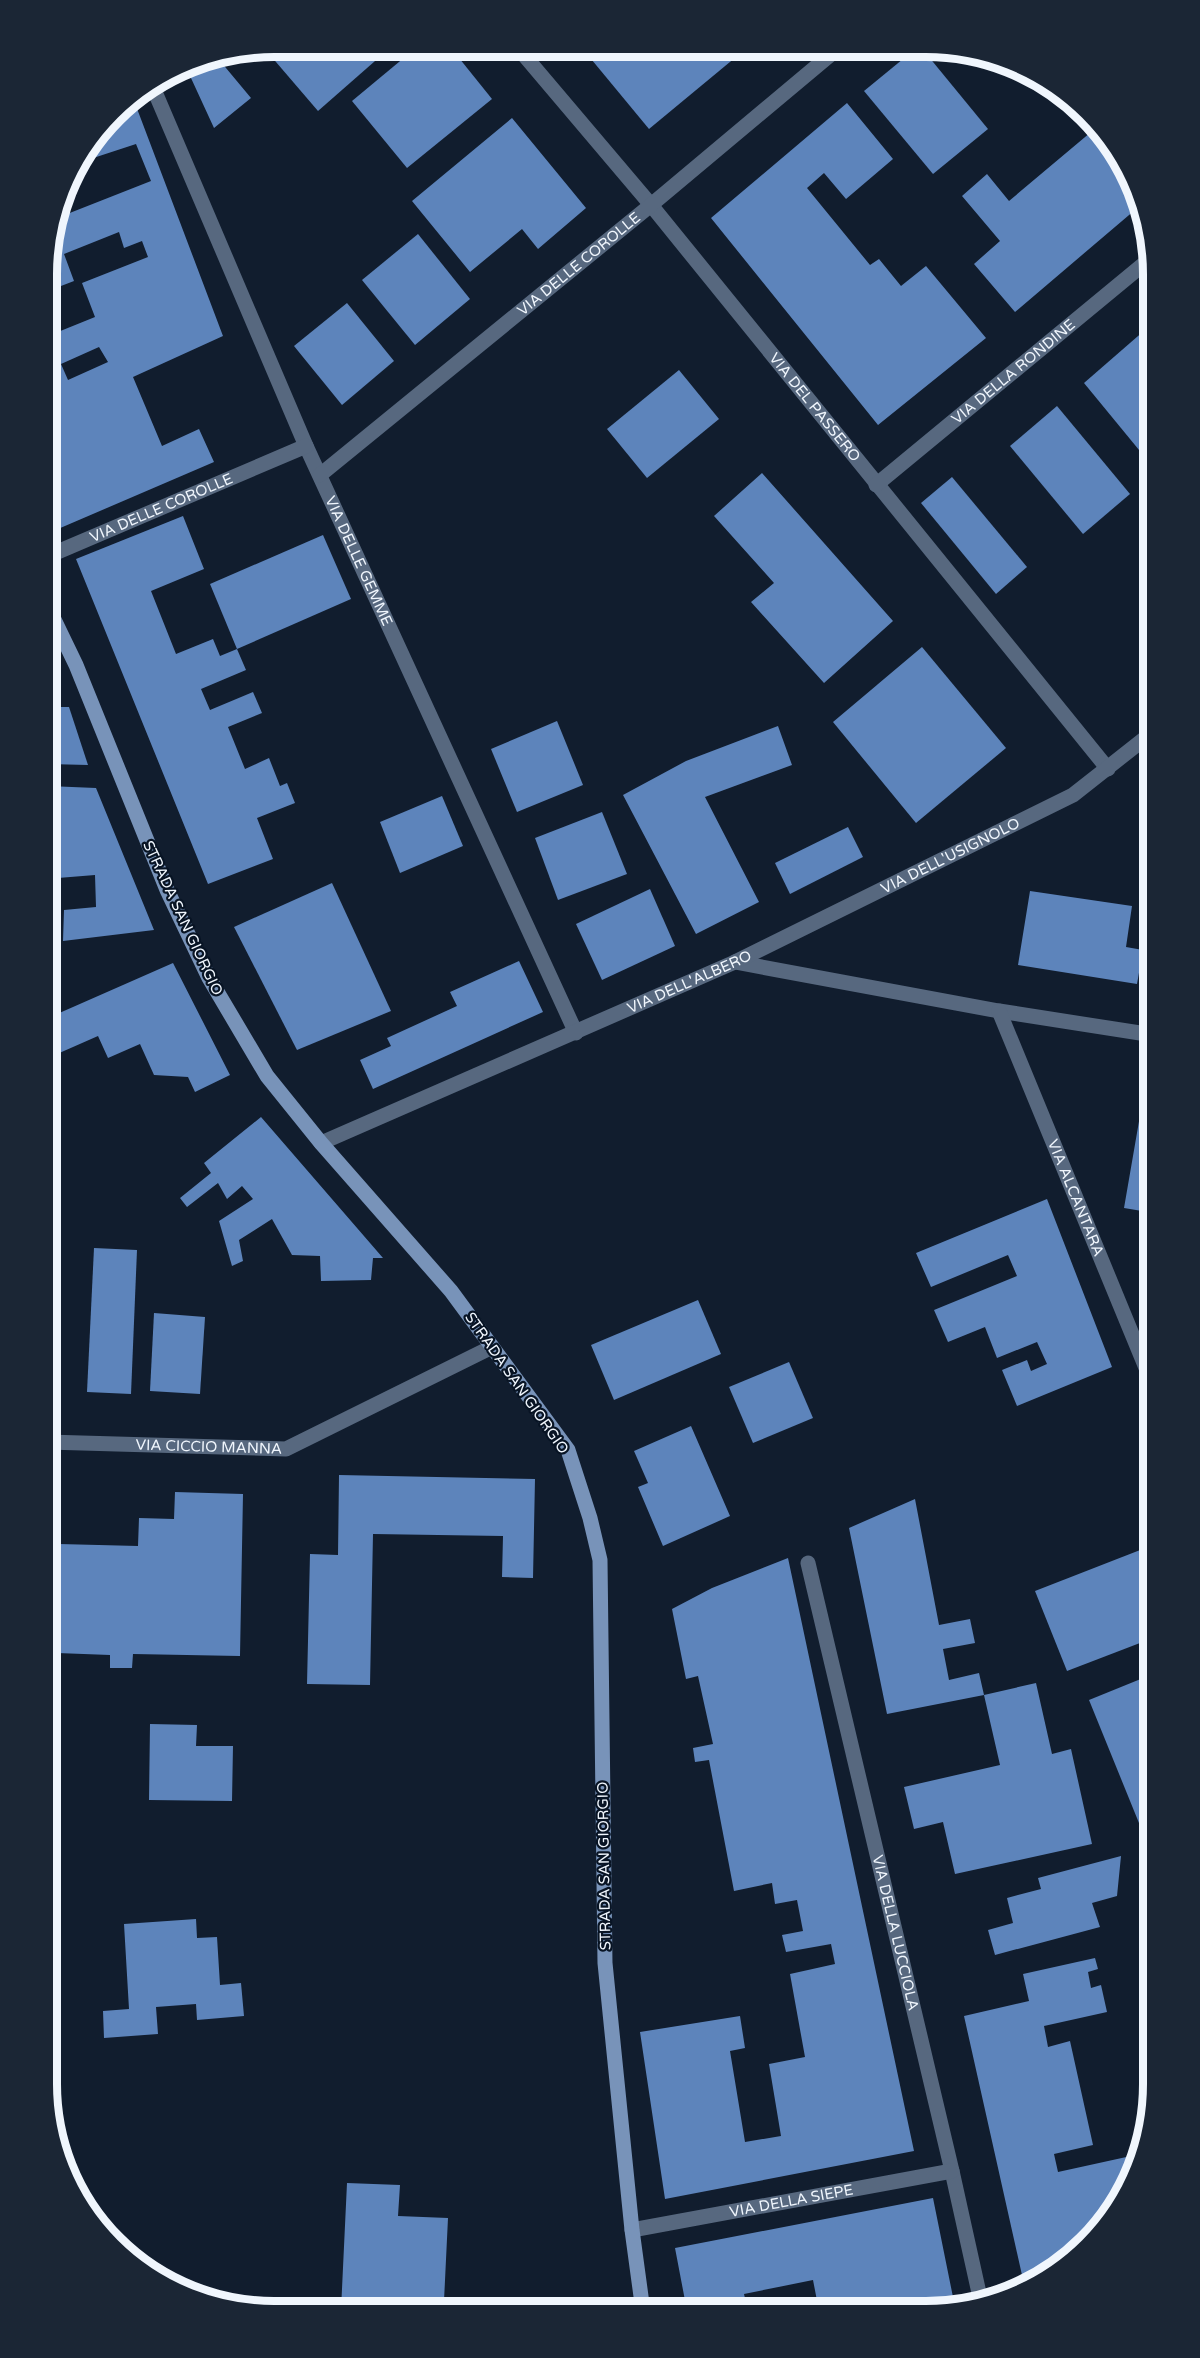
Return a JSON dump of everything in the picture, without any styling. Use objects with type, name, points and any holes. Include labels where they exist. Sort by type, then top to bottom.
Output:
[{"type":"street","name":"VIA DEL PASSERO","points":[[526,57],[651,205],[1108,769]]},
{"type":"street","name":"VIA DELLE COROLLE","points":[[320,475],[651,205],[828,57]]},
{"type":"street","name":"VIA DELLE GEMME","points":[[156,93],[306,446],[576,1033]]},
{"type":"street","name":"VIA DELLA RONDINE","points":[[876,485],[1143,265]]},
{"type":"street","name":"VIA DELLE COROLLE","points":[[57,552],[306,446]]},
{"type":"street","name":"STRADA SAN GIORGIO","points":[[57,626],[76,665],[166,890],[209,978],[267,1076],[321,1143],[451,1291],[567,1450],[590,1518],[600,1560],[605,1963],[632,2230],[642,2301]]},
{"type":"street","name":"VIA DELL'USIGNOLO","points":[[735,962],[1073,795],[1143,740]]},
{"type":"street","name":"VIA DELL'ALBERO","points":[[321,1143],[735,962],[999,1011],[1143,1033]]},
{"type":"street","name":"VIA ALCANTARA","points":[[999,1011],[1143,1361]]},
{"type":"street","name":"VIA CICCIO MANNA","points":[[57,1442],[286,1449],[492,1347]]},
{"type":"street","name":"VIA DELLA LUCCIOLA","points":[[808,1563],[979,2295]]},
{"type":"street","name":"VIA DELLA SIEPE","points":[[632,2230],[952,2171]]},
{"type":"building","points":[[272,57],[380,57],[318,111]]},
{"type":"building","points":[[405,57],[458,57],[492,99],[407,168],[352,101]]},
{"type":"building","points":[[589,57],[736,57],[649,129]]},
{"type":"building","points":[[905,57],[929,57],[988,129],[933,174],[864,91]]},
{"type":"building","points":[[222,63],[251,98],[214,128],[189,75]]},
{"type":"building","points":[[847,103],[893,159],[846,199],[824,173],[807,188],[870,265],[879,259],[901,286],[926,266],[986,338],[878,425],[711,218]]},
{"type":"building","points":[[136,107],[223,336],[133,377],[162,446],[199,429],[214,462],[58,529],[57,332],[95,317],[82,283],[148,257],[142,241],[124,248],[119,232],[64,254],[74,281],[57,288],[57,260],[61,232],[65,215],[151,181],[136,144],[91,159],[111,131]],"holes":[[[99,347],[108,362],[68,380],[61,364]]]},
{"type":"building","points":[[512,118],[586,208],[538,249],[522,229],[470,272],[412,201]]},
{"type":"building","points":[[1090,133],[1121,178],[1134,211],[1015,312],[974,264],[1000,241],[962,196],[987,174],[1009,201]]},
{"type":"building","points":[[418,234],[470,299],[415,345],[362,280]]},
{"type":"building","points":[[347,303],[394,361],[342,405],[294,346]]},
{"type":"building","points":[[1143,332],[1143,455],[1084,383]]},
{"type":"building","points":[[679,370],[719,419],[647,478],[607,429]]},
{"type":"building","points":[[1057,406],[1130,494],[1083,534],[1010,446]]},
{"type":"building","points":[[762,473],[893,621],[824,683],[751,602],[774,583],[714,516]]},
{"type":"building","points":[[952,477],[1027,567],[996,594],[921,503]]},
{"type":"building","points":[[183,516],[204,569],[151,591],[176,654],[213,639],[220,656],[237,649],[246,670],[201,689],[210,710],[253,692],[262,713],[228,727],[245,769],[269,758],[280,786],[287,783],[295,803],[257,818],[273,859],[208,884],[76,559]]},
{"type":"building","points":[[323,535],[351,599],[237,649],[210,584]]},
{"type":"building","points":[[922,647],[1006,748],[916,823],[833,722]]},
{"type":"building","points":[[57,707],[69,707],[88,765],[57,764]]},
{"type":"building","points":[[557,721],[583,785],[517,812],[491,749]]},
{"type":"building","points":[[778,726],[792,765],[705,797],[759,902],[696,934],[623,795],[686,761]]},
{"type":"building","points":[[57,786],[96,788],[154,930],[63,941],[64,910],[96,907],[95,875],[58,878]]},
{"type":"building","points":[[442,796],[463,846],[400,873],[380,822]]},
{"type":"building","points":[[602,812],[627,874],[558,900],[535,838]]},
{"type":"building","points":[[848,827],[863,857],[790,894],[775,863]]},
{"type":"building","points":[[332,883],[391,1011],[297,1050],[234,927]]},
{"type":"building","points":[[650,889],[675,946],[602,980],[576,924]]},
{"type":"building","points":[[1030,891],[1132,906],[1126,947],[1143,950],[1137,984],[1018,965]]},
{"type":"building","points":[[519,961],[543,1012],[373,1089],[360,1060],[391,1046],[387,1038],[457,1006],[450,992]]},
{"type":"building","points":[[173,963],[230,1075],[195,1092],[188,1077],[154,1075],[140,1044],[108,1058],[98,1036],[57,1054],[57,1014]]},
{"type":"building","points":[[1143,1098],[1143,1232],[1139,1231],[1142,1211],[1124,1208]]},
{"type":"building","points":[[261,1117],[383,1258],[373,1258],[371,1280],[321,1281],[320,1256],[292,1255],[272,1219],[239,1240],[243,1261],[232,1266],[219,1221],[253,1199],[242,1186],[227,1199],[218,1183],[187,1207],[180,1198],[211,1173],[204,1163]]},
{"type":"building","points":[[1047,1199],[1112,1367],[1017,1406],[1002,1370],[1027,1360],[1031,1371],[1047,1364],[1037,1342],[997,1358],[985,1327],[948,1342],[934,1310],[1017,1276],[1008,1255],[931,1287],[916,1253]]},
{"type":"building","points":[[94,1248],[137,1250],[131,1394],[87,1392]]},
{"type":"building","points":[[698,1300],[721,1354],[614,1400],[591,1345]]},
{"type":"building","points":[[154,1313],[205,1317],[200,1394],[150,1391]]},
{"type":"building","points":[[789,1362],[813,1418],[753,1443],[729,1387]]},
{"type":"building","points":[[691,1426],[730,1516],[663,1546],[638,1487],[648,1483],[634,1451]]},
{"type":"building","points":[[339,1475],[535,1479],[533,1578],[502,1577],[503,1536],[373,1534],[370,1685],[307,1684],[310,1554],[338,1555]]},
{"type":"building","points":[[175,1492],[243,1494],[240,1656],[133,1654],[132,1668],[110,1668],[110,1655],[57,1653],[59,1544],[138,1546],[139,1518],[174,1519]]},
{"type":"building","points":[[915,1499],[939,1625],[970,1619],[975,1643],[943,1649],[949,1680],[979,1673],[984,1695],[887,1714],[849,1528]]},
{"type":"building","points":[[1143,1549],[1143,1642],[1067,1671],[1035,1591]]},
{"type":"building","points":[[788,1558],[914,2151],[665,2199],[640,2032],[740,2016],[745,2048],[730,2051],[745,2142],[781,2136],[769,2064],[805,2057],[790,1974],[835,1964],[831,1944],[786,1952],[782,1935],[803,1931],[797,1900],[775,1904],[772,1883],[734,1891],[709,1760],[695,1762],[693,1748],[713,1744],[698,1676],[686,1679],[672,1609],[712,1588]]},
{"type":"building","points":[[1143,1678],[1143,1827],[1141,1828],[1089,1700]]},
{"type":"building","points":[[1036,1683],[1052,1754],[1071,1749],[1092,1844],[955,1874],[943,1822],[914,1829],[904,1787],[1000,1765],[984,1695]]},
{"type":"building","points":[[150,1724],[197,1725],[196,1746],[233,1746],[232,1801],[149,1800]]},
{"type":"building","points":[[1121,1856],[1117,1896],[1092,1903],[1100,1927],[995,1955],[988,1930],[1013,1923],[1007,1898],[1041,1889],[1038,1878]]},
{"type":"building","points":[[196,1919],[197,1938],[217,1937],[220,1985],[241,1983],[244,2016],[197,2020],[196,2004],[156,2007],[158,2034],[104,2038],[103,2011],[129,2009],[124,1924]]},
{"type":"building","points":[[1095,1958],[1098,1969],[1088,1972],[1091,1988],[1101,1985],[1107,2012],[1044,2026],[1048,2047],[1070,2041],[1093,2145],[1054,2154],[1058,2172],[1130,2156],[1121,2180],[1089,2227],[1058,2256],[1023,2279],[964,2016],[1029,2001],[1023,1974]]},
{"type":"building","points":[[347,2183],[400,2185],[398,2216],[448,2218],[444,2301],[396,2298],[396,2301],[341,2301]]},
{"type":"building","points":[[933,2198],[953,2299],[817,2301],[813,2280],[744,2294],[746,2301],[685,2301],[675,2248]]}]
